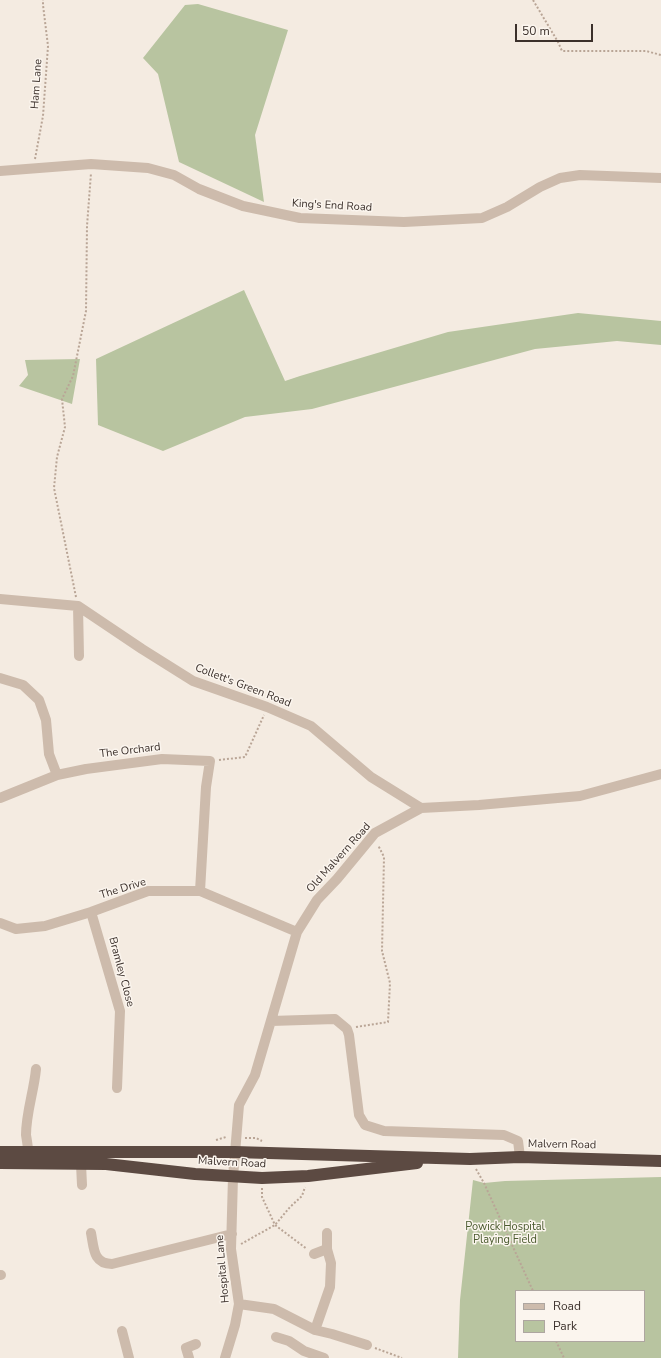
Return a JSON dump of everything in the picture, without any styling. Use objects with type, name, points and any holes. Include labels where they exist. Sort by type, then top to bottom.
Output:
[{"type":"highway","name":"Malvern Road","points":[[0,1152],[81,1164],[106,1164],[194,1174],[262,1178],[308,1176],[466,1158]]},
{"type":"highway","name":"Malvern Road","points":[[0,1163],[28,1157],[68,1152],[235,1152],[466,1158],[520,1157],[661,1160]]},
{"type":"street","name":"King's End Road","points":[[0,171],[91,164],[148,168],[174,175],[200,189],[243,206],[300,218],[404,222],[482,218],[507,207],[540,187],[560,178],[580,175],[661,178]]},
{"type":"street","name":"Collett's Green Road","points":[[0,599],[78,606],[193,681],[268,707],[311,726],[371,777],[421,808]]},
{"type":"street","points":[[78,606],[79,656]]},
{"type":"street","points":[[0,678],[23,685],[39,700],[46,720],[49,754],[57,776]]},
{"type":"street","name":"The Orchard","points":[[0,798],[57,776],[86,769],[162,759],[210,761]]},
{"type":"street","points":[[200,891],[206,787],[210,761]]},
{"type":"street","name":"Old Malvern Road","points":[[233,1177],[239,1105],[255,1075],[297,932],[317,900],[337,879],[376,832],[421,808],[479,805],[580,796],[661,774]]},
{"type":"street","name":"The Drive","points":[[0,923],[16,929],[45,926],[91,912],[148,891],[200,891],[297,932]]},
{"type":"street","name":"Bramley Close","points":[[91,912],[120,1011],[117,1088]]},
{"type":"street","points":[[271,1021],[335,1019],[347,1029],[359,1115],[365,1125],[391,1132],[504,1135],[518,1141],[520,1157]]},
{"type":"street","points":[[28,1157],[26,1135],[28,1112],[34,1086],[36,1068]]},
{"type":"street","points":[[68,1152],[81,1164],[82,1185]]},
{"type":"street","name":"Hospital Lane","points":[[225,1358],[235,1325],[239,1304],[231,1249],[233,1177]]},
{"type":"street","points":[[91,1233],[96,1256],[101,1262],[112,1264],[232,1234]]},
{"type":"street","points":[[315,1330],[330,1287],[331,1263],[327,1249],[327,1233]]},
{"type":"street","points":[[314,1254],[327,1249]]},
{"type":"street","points":[[239,1304],[274,1309],[315,1330],[367,1345]]},
{"type":"street","points":[[122,1331],[129,1358]]},
{"type":"street","points":[[276,1336],[289,1341],[304,1351],[324,1358]]},
{"type":"street","points":[[189,1358],[186,1348],[196,1344]]},
{"type":"path","name":"Ham Lane","points":[[33,168],[43,116],[48,46],[43,0]]},
{"type":"path","points":[[533,0],[562,51],[646,51],[661,55]]},
{"type":"path","points":[[78,606],[54,488],[57,457],[65,427],[62,399],[73,376],[86,311],[87,226],[91,164]]},
{"type":"path","points":[[210,761],[245,757],[268,707]]},
{"type":"path","points":[[347,1029],[388,1022],[390,983],[382,951],[384,857],[378,847],[376,832]]},
{"type":"path","points":[[466,1158],[484,1184],[533,1290]]},
{"type":"path","points":[[231,1249],[275,1225],[290,1207],[302,1196],[308,1176]]},
{"type":"path","points":[[262,1178],[262,1197],[275,1225],[314,1254]]},
{"type":"path","points":[[556,1342],[564,1358]]},
{"type":"path","points":[[367,1345],[402,1358]]},
{"type":"green space","points":[[198,4],[288,30],[255,135],[264,202],[179,162],[158,74],[143,58],[185,5]]},
{"type":"green space","points":[[244,290],[285,381],[448,332],[578,313],[661,321],[661,345],[617,341],[535,349],[312,409],[245,417],[163,451],[98,425],[96,359]]},
{"type":"green space","points":[[80,359],[72,404],[19,386],[28,375],[25,360]]},
{"type":"green space","name":"Powick Hospital Playing Field","points":[[661,1177],[661,1358],[458,1358],[460,1300],[473,1180],[484,1183],[505,1181]]}]
